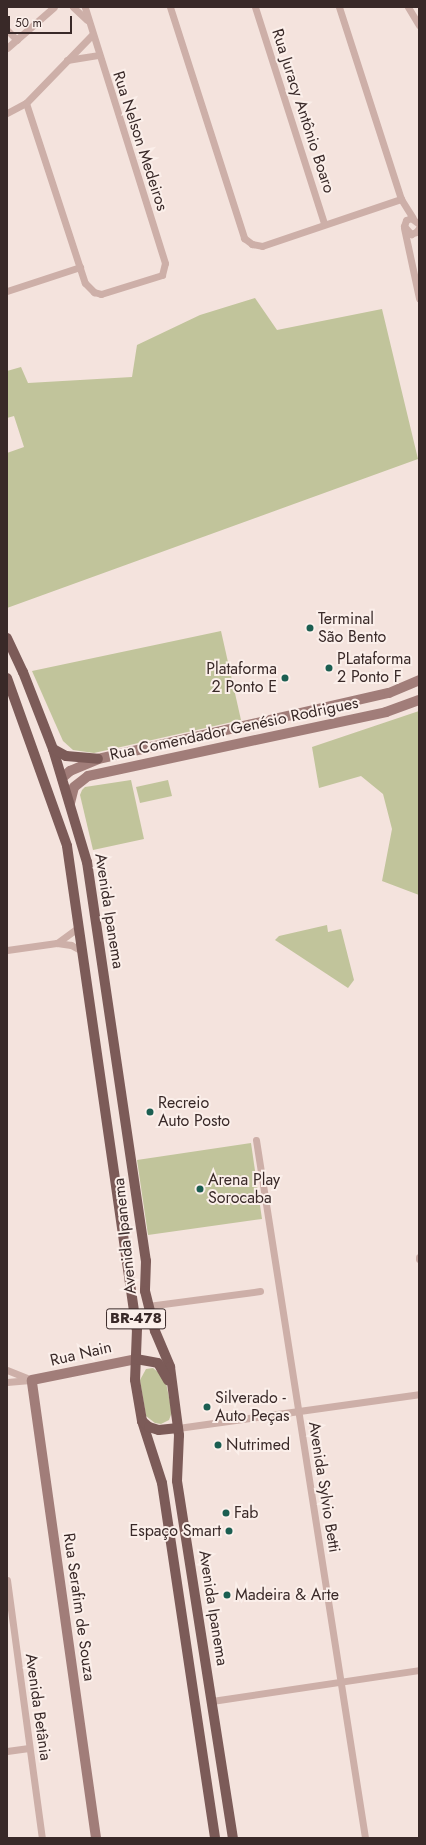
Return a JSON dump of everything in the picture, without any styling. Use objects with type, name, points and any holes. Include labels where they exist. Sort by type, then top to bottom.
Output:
[{"type":"main road","name":"Avenida Ipanema","points":[[7,638],[23,672],[53,749],[70,803],[88,870],[146,1261],[145,1291],[155,1332],[170,1366],[178,1428],[176,1481],[233,1838]]},
{"type":"main road","name":"Avenida Ipanema","points":[[7,678],[52,800],[67,846],[137,1329],[135,1380],[142,1421],[162,1483],[215,1838]]},
{"type":"main road","name":"Rua Comendador Genésio Rodrigues","points":[[62,778],[70,771],[98,759],[389,693],[419,680]]},
{"type":"main road","name":"Rua Comendador Genésio Rodrigues","points":[[70,803],[74,787],[88,776],[386,712],[419,700]]},
{"type":"main road","points":[[53,749],[66,756],[98,759]]},
{"type":"main road","points":[[52,800],[62,778]]},
{"type":"main road","points":[[136,1359],[152,1361],[163,1368],[176,1407]]},
{"type":"main road","name":"Rua Nain","points":[[32,1380],[136,1359]]},
{"type":"main road","name":"Rua Serafim de Souza","points":[[32,1380],[96,1838]]},
{"type":"main road","points":[[142,1421],[149,1427],[159,1430],[178,1428]]},
{"type":"street","points":[[7,48],[54,7]]},
{"type":"street","points":[[72,7],[87,20]]},
{"type":"street","name":"Rua Nelson Medeiros","points":[[80,267],[85,283],[94,292],[106,294],[158,278],[165,271],[165,263],[87,20],[85,7]]},
{"type":"street","points":[[170,7],[244,238],[252,244],[262,246],[324,223],[401,199]]},
{"type":"street","name":"Rua Juracy Antônio Boaro","points":[[255,7],[324,223]]},
{"type":"street","points":[[339,7],[401,199],[404,227],[419,298]]},
{"type":"street","points":[[408,7],[419,26]]},
{"type":"street","points":[[7,30],[17,40]]},
{"type":"street","points":[[7,113],[26,103],[92,35]]},
{"type":"street","points":[[67,60],[98,55]]},
{"type":"street","points":[[7,291],[80,267],[26,103]]},
{"type":"street","points":[[401,199],[417,225],[410,255]]},
{"type":"street","points":[[404,227],[406,220],[417,225]]},
{"type":"street","points":[[404,227],[409,233],[417,225]]},
{"type":"street","points":[[57,943],[79,927]]},
{"type":"street","points":[[7,950],[57,943],[71,945],[82,951]]},
{"type":"street","name":"Avenida Sylvio Betti","points":[[256,1140],[365,1838]]},
{"type":"street","points":[[148,1306],[260,1291]]},
{"type":"street","name":"Rua Nain","points":[[7,1370],[32,1380]]},
{"type":"street","name":"Rua Nain","points":[[7,1382],[32,1380]]},
{"type":"street","points":[[178,1428],[419,1394]]},
{"type":"street","name":"Avenida Betânia","points":[[7,1580],[42,1838]]},
{"type":"street","points":[[212,1701],[419,1670]]},
{"type":"street","points":[[7,1751],[30,1748]]},
{"type":"green space","points":[[255,298],[277,330],[382,309],[418,459],[7,608],[7,453],[24,447],[14,416],[7,418],[7,371],[21,367],[28,383],[132,377],[137,345],[200,315]]},
{"type":"green space","points":[[221,631],[241,720],[94,753],[73,750],[63,741],[32,671]]},
{"type":"green space","points":[[419,711],[419,895],[382,881],[392,829],[383,794],[361,776],[319,788],[312,747]]},
{"type":"green space","points":[[131,780],[144,839],[93,850],[80,795],[82,790],[85,787]]},
{"type":"green space","points":[[168,780],[172,796],[140,803],[136,787]]},
{"type":"green space","points":[[327,925],[328,932],[341,929],[354,980],[348,988],[275,940],[279,936]]},
{"type":"green space","name":"Arena Play Sorocaba","points":[[251,1143],[262,1219],[148,1235],[137,1160]]},
{"type":"green space","points":[[153,1368],[165,1378],[172,1412],[169,1420],[161,1424],[155,1423],[146,1416],[140,1380],[146,1369]]},
{"type":"place","name":"Terminal São Bento","points":[[310,628]]},
{"type":"place","name":"PLataforma 2 Ponto F","points":[[329,668]]},
{"type":"place","name":"Plataforma 2 Ponto E","points":[[285,678]]},
{"type":"place","name":"Recreio Auto Posto","points":[[150,1112]]},
{"type":"place","name":"Arena Play Sorocaba","points":[[200,1189]]},
{"type":"place","name":"Silverado - Auto Peças","points":[[207,1407]]},
{"type":"place","name":"Nutrimed","points":[[218,1445]]},
{"type":"place","name":"Fab","points":[[226,1513]]},
{"type":"place","name":"Espaço Smart","points":[[229,1531]]},
{"type":"place","name":"Madeira & Arte","points":[[227,1595]]}]
